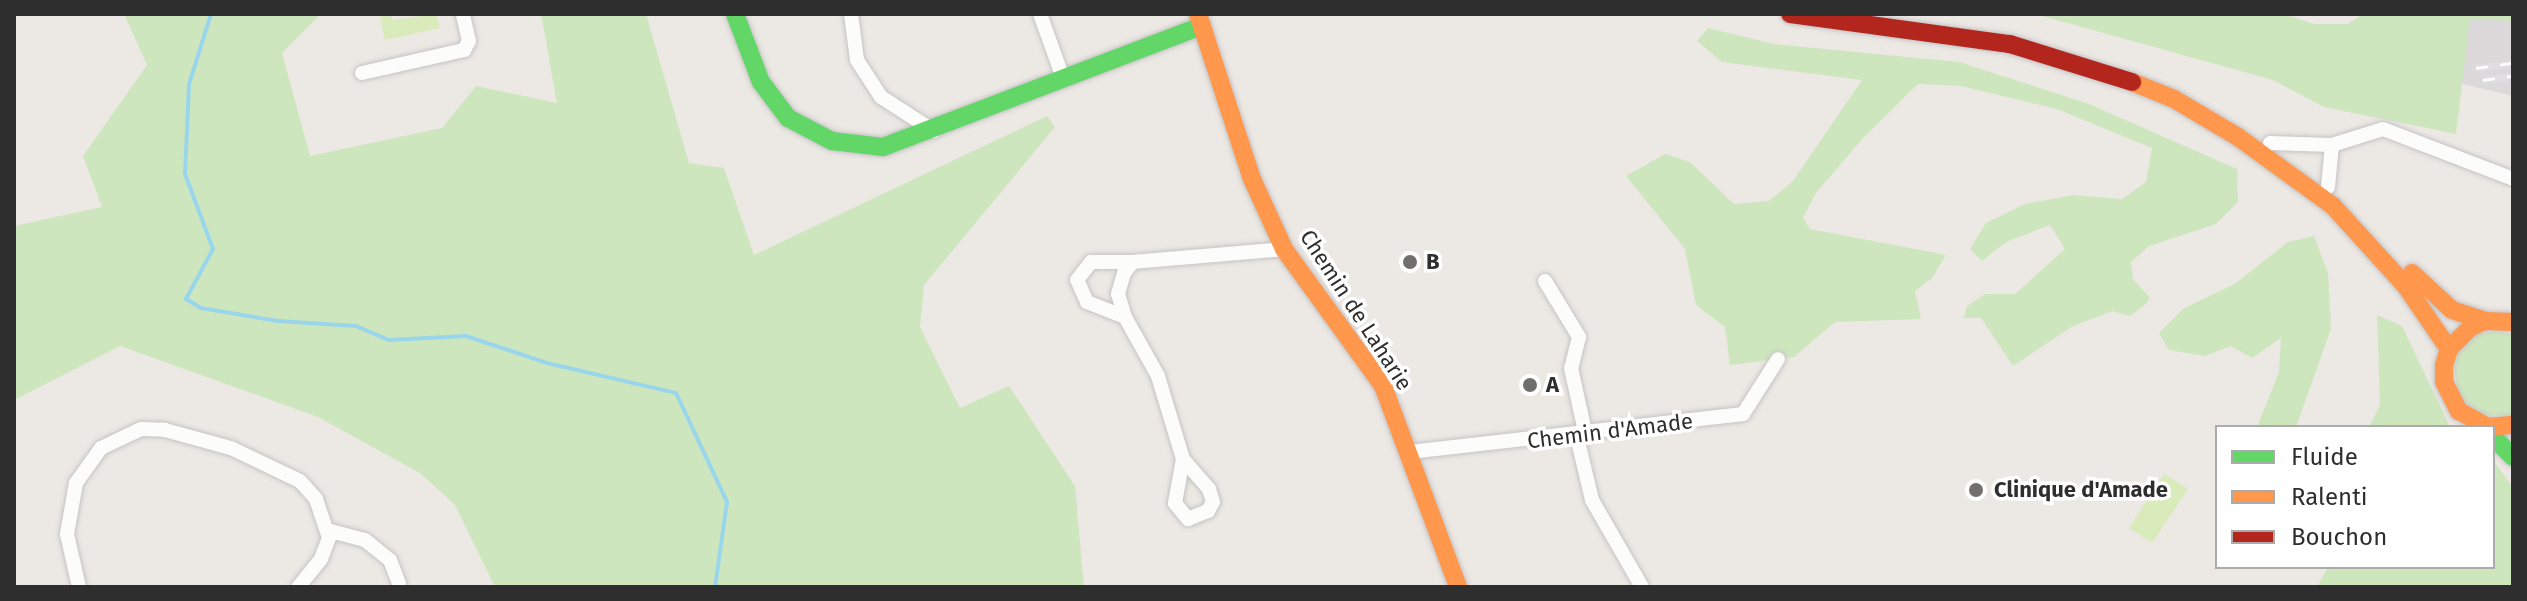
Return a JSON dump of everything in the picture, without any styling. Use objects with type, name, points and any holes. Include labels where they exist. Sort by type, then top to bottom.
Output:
[{"type":"main road","points":[[735,14],[761,82],[788,118],[832,141],[883,147],[934,131],[1200,20]]},
{"type":"main road","points":[[1790,14],[2010,44],[2102,70],[2174,99],[2238,137],[2333,206],[2405,285],[2449,349]]},
{"type":"main road","points":[[1875,14],[2001,28],[2089,50],[2171,83],[2270,143],[2328,187],[2433,295],[2452,310],[2485,321],[2513,322]]},
{"type":"main road","name":"Chemin de Laharie","points":[[1200,20],[1252,179],[1284,249],[1383,386],[1458,587]]},
{"type":"main road","points":[[2483,425],[2472,421],[2450,398],[2444,382],[2449,349],[2471,327],[2485,321]]},
{"type":"main road","points":[[2495,439],[2513,457]]},
{"type":"street","points":[[362,73],[464,50],[469,41],[463,14]]},
{"type":"street","points":[[851,14],[857,60],[881,97],[934,131]]},
{"type":"street","points":[[1040,14],[1063,78]]},
{"type":"street","points":[[2270,143],[2332,145],[2383,129],[2513,179]]},
{"type":"street","points":[[2328,187],[2332,145]]},
{"type":"street","points":[[1125,317],[1087,302],[1077,280],[1091,262],[1133,262],[1284,249]]},
{"type":"street","points":[[1133,262],[1118,294],[1125,317],[1158,376],[1183,459]]},
{"type":"street","points":[[1545,281],[1579,337],[1571,368],[1592,500],[1642,587]]},
{"type":"street","name":"Chemin d'Amade","points":[[1410,452],[1582,436],[1743,414],[1778,359]]},
{"type":"street","points":[[79,587],[67,534],[76,483],[101,448],[141,429],[165,430],[231,448],[300,481],[316,499],[327,530],[321,559],[298,587]]},
{"type":"street","points":[[327,530],[365,540],[390,560],[400,586]]},
{"type":"shaded area","points":[[2452,14],[2513,14],[2513,96],[2458,83]]},
{"type":"green space","points":[[124,14],[321,14],[282,53],[310,156],[442,128],[476,86],[557,103],[541,14],[646,14],[689,163],[724,168],[754,255],[1047,116],[1055,127],[924,285],[920,327],[960,408],[1009,386],[1075,486],[1084,587],[495,587],[455,505],[420,473],[318,417],[120,346],[14,400],[14,226],[102,207],[83,156],[147,65]]},
{"type":"green space","points":[[391,14],[392,20],[436,14],[440,28],[385,40],[380,17]]},
{"type":"green space","points":[[2035,14],[2284,14],[2314,24],[2348,24],[2363,14],[2513,14],[2513,21],[2470,19],[2456,134],[2324,107],[2273,80]]},
{"type":"green space","points":[[1708,28],[1774,44],[1959,62],[2089,104],[2237,169],[2238,202],[2216,224],[2149,246],[2131,262],[2133,279],[2150,298],[2130,316],[2112,311],[2073,326],[2013,366],[1981,318],[1964,318],[1967,306],[1985,294],[2015,294],[2065,249],[2050,225],[2006,242],[1982,261],[1970,249],[1986,223],[2025,204],[2073,195],[2122,199],[2146,182],[2152,148],[2057,109],[1961,86],[1918,84],[1864,137],[1816,193],[1803,218],[1810,229],[1946,255],[1932,278],[1915,291],[1921,319],[1835,322],[1794,357],[1730,365],[1725,327],[1696,305],[1685,249],[1626,176],[1665,154],[1690,162],[1734,204],[1769,201],[1793,181],[1862,80],[1722,62],[1697,41]]},
{"type":"green space","points":[[2314,236],[2328,273],[2331,329],[2297,425],[2258,425],[2279,372],[2281,338],[2252,358],[2231,346],[2205,356],[2169,350],[2159,333],[2183,309],[2236,283],[2288,242]]},
{"type":"green space","points":[[2377,315],[2402,326],[2449,425],[2370,425],[2380,405]]},
{"type":"green space","points":[[2493,331],[2513,334],[2513,415],[2480,415],[2459,396],[2454,367],[2458,354],[2478,334]]},
{"type":"green space","points":[[2495,463],[2513,487],[2513,587],[2317,587],[2327,569],[2495,569]]},
{"type":"green space","points":[[2164,474],[2188,489],[2152,543],[2129,528]]},
{"type":"waterway","points":[[211,14],[189,84],[185,174],[213,249],[186,299],[201,308],[278,321],[356,326],[389,340],[466,336],[547,363],[676,393],[727,502],[715,587]]},
{"type":"railway","points":[[2476,68],[2513,63]]},
{"type":"railway","points":[[2483,80],[2513,76]]},
{"type":"traffic: fast","points":[[735,14],[761,82],[788,118],[832,141],[883,147],[1202,26]]},
{"type":"traffic: fast","points":[[2495,439],[2513,457]]},
{"type":"traffic: slow","points":[[1198,14],[1252,179],[1284,249],[1383,386],[1458,587]]},
{"type":"traffic: slow","points":[[2132,82],[2174,99],[2238,137],[2333,206],[2405,285],[2449,349]]},
{"type":"traffic: slow","points":[[2412,273],[2452,310],[2485,321]]},
{"type":"traffic: slow","points":[[2484,425],[2459,411],[2444,382],[2444,365],[2449,349],[2471,327],[2485,321],[2513,322]]},
{"type":"traffic: slow","points":[[2495,426],[2513,425]]},
{"type":"traffic: jam","points":[[1790,14],[2010,44],[2132,82]]},
{"type":"place","name":"B","points":[[1410,262]]},
{"type":"place","name":"A","points":[[1530,385]]},
{"type":"place","name":"Clinique d'Amade","points":[[1976,490]]}]
